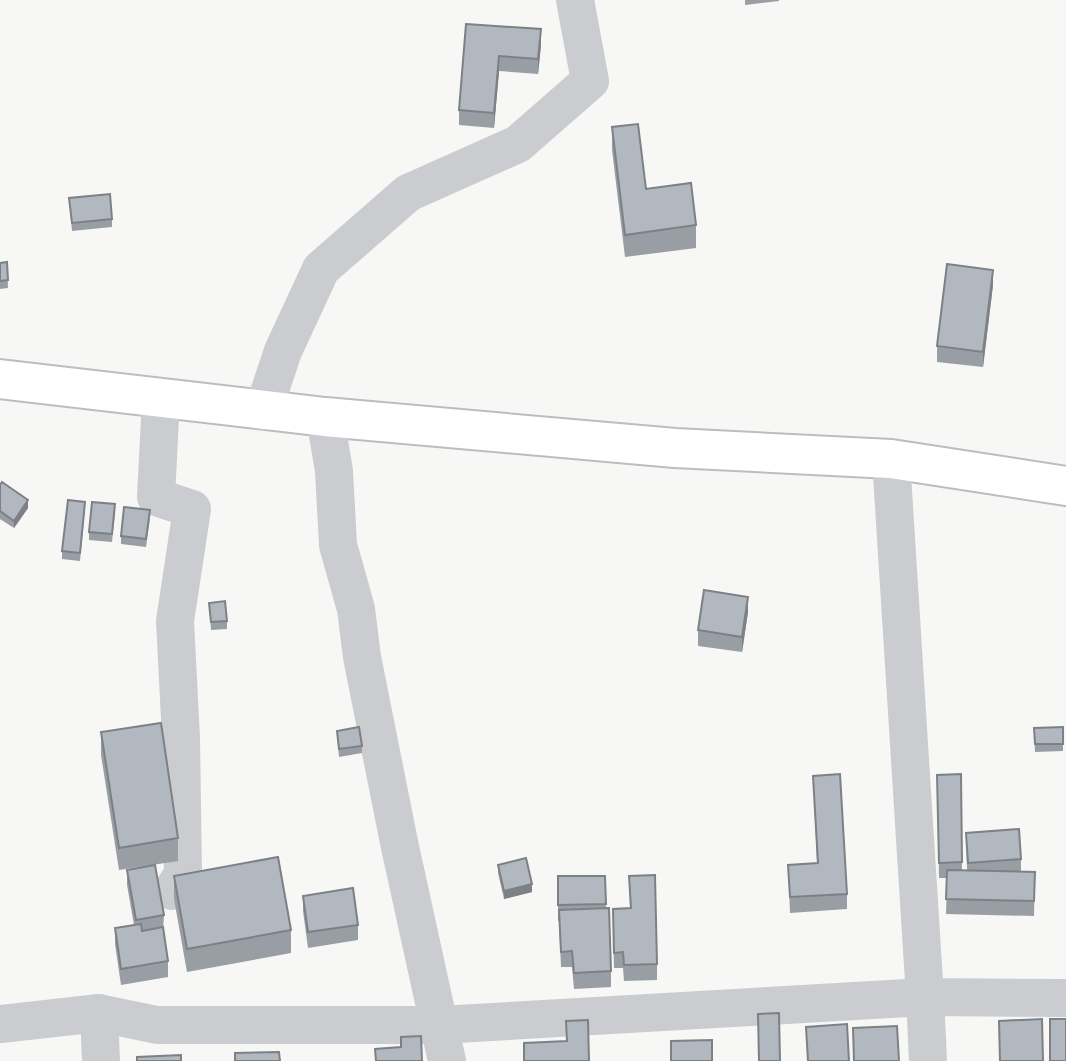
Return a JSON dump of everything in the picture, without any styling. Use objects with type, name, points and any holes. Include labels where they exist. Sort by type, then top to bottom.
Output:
[{"type":"main road","points":[[0,379],[161,400],[325,417],[675,448],[891,459],[1066,486]]},
{"type":"street","points":[[263,411],[283,351],[321,269],[408,193],[518,144],[590,81],[575,0]]},
{"type":"street","points":[[161,400],[156,497],[192,509],[175,621],[181,738],[183,874],[172,891]]},
{"type":"street","points":[[325,417],[334,471],[338,545],[356,609],[362,657],[400,847],[443,1043]]},
{"type":"street","points":[[891,459],[928,1061]]},
{"type":"street","points":[[0,1024],[99,1013],[157,1025],[443,1043],[925,997],[1066,999]]},
{"type":"street","points":[[99,1013],[101,1061]]},
{"type":"building","points":[[466,24],[541,29],[538,59],[499,56],[494,113],[459,110]]},
{"type":"building","points":[[638,124],[646,189],[691,183],[696,225],[625,235],[612,127]]},
{"type":"building","points":[[110,194],[112,219],[72,223],[69,198]]},
{"type":"building","points":[[7,262],[8,280],[0,281],[0,263]]},
{"type":"building","points":[[947,264],[993,270],[983,352],[937,346]]},
{"type":"building","points":[[2,482],[28,500],[14,521],[0,511]]},
{"type":"building","points":[[68,500],[85,502],[80,553],[62,551]]},
{"type":"building","points":[[92,502],[115,504],[112,534],[89,532]]},
{"type":"building","points":[[124,507],[150,510],[146,539],[121,536]]},
{"type":"building","points":[[704,590],[748,597],[742,637],[698,630]]},
{"type":"building","points":[[225,601],[227,621],[211,622],[209,603]]},
{"type":"building","points":[[161,723],[178,838],[119,848],[101,732]]},
{"type":"building","points":[[359,727],[362,746],[339,749],[337,731]]},
{"type":"building","points":[[1063,727],[1063,744],[1035,744],[1034,728]]},
{"type":"building","points":[[840,774],[847,894],[790,897],[788,865],[818,863],[813,776]]},
{"type":"building","points":[[961,774],[962,862],[939,863],[937,775]]},
{"type":"building","points":[[1019,829],[1021,859],[968,863],[966,833]]},
{"type":"building","points":[[278,857],[291,930],[187,949],[174,876]]},
{"type":"building","points":[[526,858],[532,884],[504,891],[498,865]]},
{"type":"building","points":[[155,865],[164,915],[136,920],[127,870]]},
{"type":"building","points":[[947,870],[1035,872],[1034,901],[946,899]]},
{"type":"building","points":[[655,875],[657,964],[624,965],[623,952],[614,953],[613,909],[631,908],[629,876]]},
{"type":"building","points":[[558,876],[605,876],[606,904],[558,905]]},
{"type":"building","points":[[353,888],[358,925],[308,932],[303,896]]},
{"type":"building","points":[[609,908],[611,971],[574,973],[572,951],[561,952],[559,910]]},
{"type":"building","points":[[141,924],[142,931],[163,927],[168,961],[121,969],[115,928]]},
{"type":"building","points":[[779,1013],[780,1061],[759,1061],[758,1014]]},
{"type":"building","points":[[1042,1019],[1043,1061],[1000,1061],[999,1021]]},
{"type":"building","points":[[1050,1019],[1066,1019],[1066,1061],[1050,1061]]},
{"type":"building","points":[[588,1020],[589,1061],[524,1061],[524,1043],[567,1041],[566,1021]]},
{"type":"building","points":[[847,1024],[849,1061],[808,1061],[806,1027]]},
{"type":"building","points":[[897,1026],[899,1061],[854,1061],[853,1028]]},
{"type":"building","points":[[421,1036],[422,1061],[376,1061],[375,1049],[401,1047],[401,1037]]},
{"type":"building","points":[[712,1040],[712,1061],[671,1061],[671,1041]]},
{"type":"building","points":[[279,1052],[280,1061],[235,1061],[235,1053]]},
{"type":"building","points":[[181,1055],[181,1061],[137,1061],[137,1057]]}]
